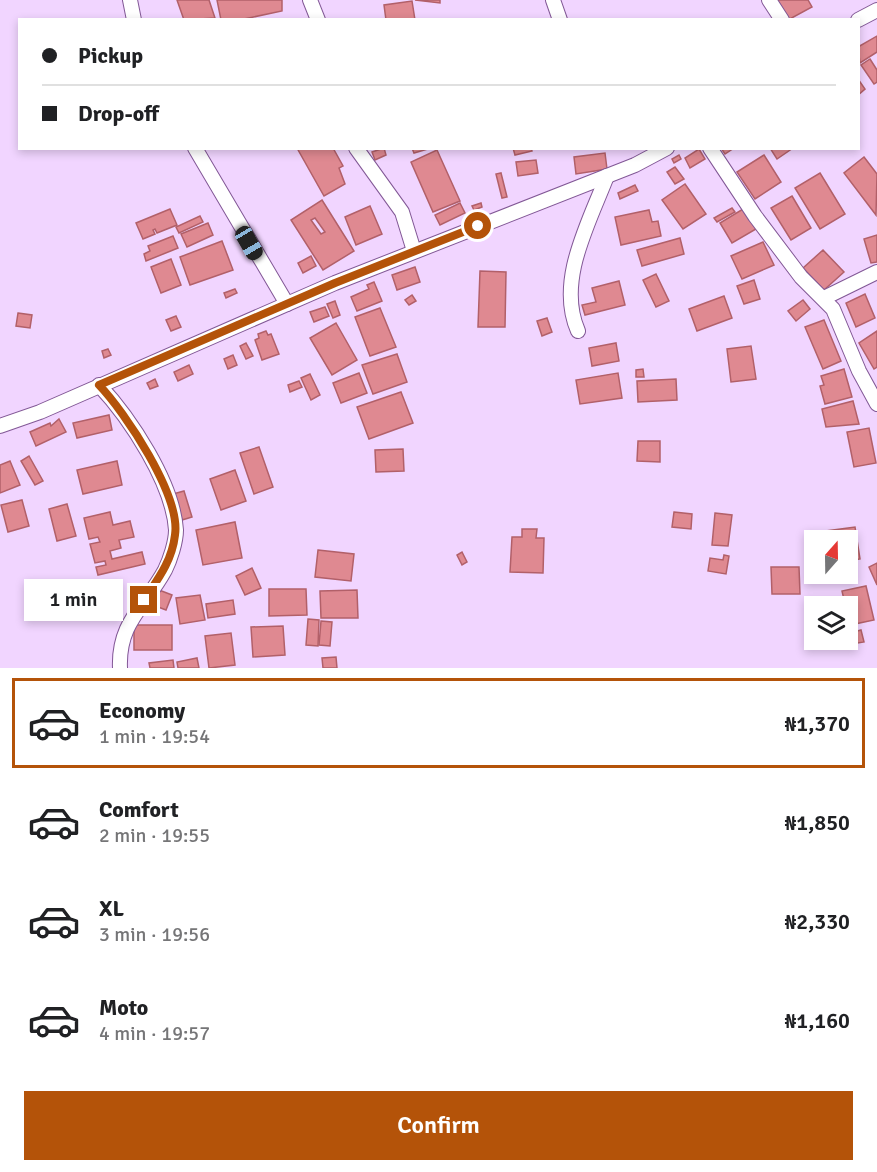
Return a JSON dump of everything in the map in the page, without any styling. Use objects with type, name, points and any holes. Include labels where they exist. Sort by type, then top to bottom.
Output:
[{"type":"street","points":[[130,0],[134,18]]},
{"type":"street","points":[[310,0],[317,18]]},
{"type":"street","points":[[553,0],[559,18]]},
{"type":"street","points":[[769,0],[781,18]]},
{"type":"street","points":[[860,19],[877,10]]},
{"type":"street","points":[[196,150],[287,304]]},
{"type":"street","points":[[357,150],[402,212],[414,251]]},
{"type":"street","points":[[0,426],[414,251],[607,176],[663,150]]},
{"type":"street","points":[[711,150],[755,216],[801,277],[833,309],[859,371],[877,404]]},
{"type":"street","points":[[578,331],[570,312],[570,290],[585,225],[607,176]]},
{"type":"street","points":[[824,298],[877,272]]},
{"type":"street","points":[[99,385],[121,408],[153,460],[171,506],[176,531],[165,569],[129,621],[122,636],[120,668]]},
{"type":"building","points":[[177,0],[209,0],[215,18],[183,18]]},
{"type":"building","points":[[217,0],[282,0],[282,11],[249,18],[221,18]]},
{"type":"building","points":[[415,0],[440,0],[440,3]]},
{"type":"building","points":[[777,0],[808,0],[812,7],[792,18],[787,18]]},
{"type":"building","points":[[412,1],[415,18],[386,18],[384,5]]},
{"type":"building","points":[[877,36],[877,52],[860,63],[860,46]]},
{"type":"building","points":[[870,59],[877,70],[877,82],[874,84],[861,65]]},
{"type":"building","points":[[860,82],[865,89],[860,93]]},
{"type":"building","points":[[298,150],[334,150],[343,166],[339,168],[345,184],[324,196]]},
{"type":"building","points":[[385,150],[386,155],[375,160],[372,152]]},
{"type":"building","points":[[437,150],[460,201],[433,212],[411,162]]},
{"type":"building","points":[[514,150],[532,151],[515,155]]},
{"type":"building","points":[[700,150],[705,159],[690,168],[685,158]]},
{"type":"building","points":[[771,150],[790,150],[777,159]]},
{"type":"building","points":[[605,153],[607,169],[576,174],[574,157]]},
{"type":"building","points":[[679,155],[681,159],[674,163],[672,159]]},
{"type":"building","points":[[764,155],[781,182],[755,199],[737,172]]},
{"type":"building","points":[[864,157],[877,174],[876,215],[844,173]]},
{"type":"building","points":[[536,160],[538,173],[518,176],[516,162]]},
{"type":"building","points":[[675,167],[684,179],[675,184],[667,172]]},
{"type":"building","points":[[501,173],[507,197],[502,198],[496,174]]},
{"type":"building","points":[[820,173],[845,214],[820,229],[795,188]]},
{"type":"building","points":[[685,184],[706,214],[683,229],[662,200]]},
{"type":"building","points":[[635,185],[638,191],[620,199],[618,193]]},
{"type":"building","points":[[792,196],[811,228],[791,240],[771,208]]},
{"type":"building","points":[[322,200],[354,251],[323,270],[291,220]],"holes":[[[315,218],[325,232],[321,234],[311,220]]]},
{"type":"building","points":[[460,203],[465,213],[440,225],[435,215]]},
{"type":"building","points":[[481,203],[482,207],[474,210],[472,206]]},
{"type":"building","points":[[370,206],[382,234],[356,245],[345,217]]},
{"type":"building","points":[[732,208],[735,212],[717,222],[714,218]]},
{"type":"building","points":[[170,209],[177,225],[157,233],[155,229],[153,230],[155,234],[143,239],[136,223]]},
{"type":"building","points":[[743,209],[756,229],[732,243],[720,223]]},
{"type":"building","points":[[649,210],[652,222],[658,221],[661,236],[621,245],[615,217]]},
{"type":"building","points":[[200,216],[203,222],[179,233],[176,227]]},
{"type":"building","points":[[208,223],[213,235],[187,247],[181,234]]},
{"type":"building","points":[[877,235],[877,262],[871,263],[864,239]]},
{"type":"building","points":[[173,236],[178,248],[146,261],[144,254],[150,251],[148,246]]},
{"type":"building","points":[[680,238],[684,254],[642,266],[637,250]]},
{"type":"building","points":[[222,241],[233,270],[190,285],[180,257]]},
{"type":"building","points":[[763,242],[774,265],[742,279],[731,256]]},
{"type":"building","points":[[823,250],[844,272],[824,290],[803,268]]},
{"type":"building","points":[[311,256],[316,266],[303,273],[298,263]]},
{"type":"building","points":[[171,259],[181,285],[161,293],[151,267]]},
{"type":"building","points":[[415,267],[420,282],[397,290],[392,275]]},
{"type":"building","points":[[480,271],[506,272],[505,327],[478,327]]},
{"type":"building","points":[[656,274],[669,301],[656,307],[643,280]]},
{"type":"building","points":[[754,280],[760,299],[744,304],[737,286]]},
{"type":"building","points":[[619,281],[625,305],[585,315],[582,305],[596,302],[592,288]]},
{"type":"building","points":[[374,282],[382,301],[357,311],[351,297],[369,289],[367,285]]},
{"type":"building","points":[[235,289],[237,293],[226,298],[224,293]]},
{"type":"building","points":[[865,294],[875,318],[856,327],[846,303]]},
{"type":"building","points":[[412,295],[416,301],[409,305],[405,300]]},
{"type":"building","points":[[724,296],[732,318],[697,331],[689,309]]},
{"type":"building","points":[[803,300],[810,309],[796,321],[788,311]]},
{"type":"building","points":[[335,301],[340,315],[333,318],[327,304]]},
{"type":"building","points":[[325,307],[329,316],[314,322],[310,312]]},
{"type":"building","points":[[380,308],[396,347],[370,356],[355,317]]},
{"type":"building","points":[[18,313],[32,315],[30,328],[16,326]]},
{"type":"building","points":[[176,316],[181,327],[171,331],[166,320]]},
{"type":"building","points":[[547,318],[552,332],[542,336],[537,321]]},
{"type":"building","points":[[824,320],[841,361],[823,369],[805,327]]},
{"type":"building","points":[[336,323],[357,360],[332,375],[310,338]]},
{"type":"building","points":[[266,331],[268,335],[271,334],[279,354],[262,360],[255,340],[259,338],[258,334]]},
{"type":"building","points":[[877,331],[877,367],[874,369],[859,343]]},
{"type":"building","points":[[246,343],[253,356],[246,359],[240,346]]},
{"type":"building","points":[[616,343],[619,361],[592,366],[589,348]]},
{"type":"building","points":[[751,346],[756,379],[731,382],[727,349]]},
{"type":"building","points":[[108,349],[111,355],[104,358],[102,351]]},
{"type":"building","points":[[397,354],[407,382],[373,394],[362,365]]},
{"type":"building","points":[[233,355],[237,365],[228,369],[224,359]]},
{"type":"building","points":[[189,365],[193,374],[178,381],[174,372]]},
{"type":"building","points":[[643,369],[644,377],[636,377],[636,370]]},
{"type":"building","points":[[844,369],[852,397],[825,404],[820,386],[824,385],[821,376]]},
{"type":"building","points":[[359,373],[367,393],[341,403],[333,383]]},
{"type":"building","points":[[618,373],[622,398],[580,404],[576,380]]},
{"type":"building","points":[[310,374],[320,395],[311,400],[301,378]]},
{"type":"building","points":[[155,379],[158,386],[150,389],[147,383]]},
{"type":"building","points":[[676,379],[677,400],[638,402],[637,381]]},
{"type":"building","points":[[299,381],[302,387],[290,392],[288,385]]},
{"type":"building","points":[[401,392],[413,423],[369,439],[357,407]]},
{"type":"building","points":[[853,401],[859,424],[826,427],[822,409]]},
{"type":"building","points":[[109,415],[112,430],[77,438],[73,423]]},
{"type":"building","points":[[59,419],[66,432],[36,446],[30,432],[50,423],[51,426]]},
{"type":"building","points":[[869,428],[876,463],[854,467],[847,432]]},
{"type":"building","points":[[638,441],[660,441],[660,462],[637,461]]},
{"type":"building","points":[[259,447],[273,487],[254,494],[240,453]]},
{"type":"building","points":[[403,449],[404,471],[376,472],[375,450]]},
{"type":"building","points":[[29,456],[43,481],[35,485],[21,461]]},
{"type":"building","points":[[10,461],[20,485],[0,493],[0,465]]},
{"type":"building","points":[[117,461],[122,485],[83,494],[77,470]]},
{"type":"building","points":[[235,470],[246,501],[221,510],[210,479]]},
{"type":"building","points":[[184,491],[192,517],[182,520],[173,494]]},
{"type":"building","points":[[22,500],[29,526],[8,532],[1,505]]},
{"type":"building","points":[[67,504],[76,536],[57,541],[49,509]]},
{"type":"building","points":[[110,512],[113,525],[130,521],[134,537],[119,540],[121,548],[110,551],[112,559],[142,552],[145,564],[98,575],[96,567],[106,565],[105,561],[95,563],[90,544],[100,542],[98,537],[89,539],[84,518]]},
{"type":"building","points":[[674,512],[692,514],[691,529],[672,527]]},
{"type":"building","points":[[715,513],[732,515],[728,546],[712,545]]},
{"type":"building","points":[[235,522],[242,558],[203,565],[196,530]]},
{"type":"building","points":[[855,527],[855,530],[833,530]]},
{"type":"building","points":[[522,529],[537,529],[536,538],[544,538],[543,573],[510,572],[512,537],[522,537]]},
{"type":"building","points":[[318,550],[354,554],[351,581],[315,577]]},
{"type":"building","points":[[462,552],[467,562],[462,565],[457,555]]},
{"type":"building","points":[[724,555],[729,556],[726,574],[708,571],[710,558],[723,560]]},
{"type":"building","points":[[877,563],[877,585],[869,567]]},
{"type":"building","points":[[771,567],[799,567],[800,594],[772,594]]},
{"type":"building","points":[[252,568],[261,588],[245,595],[236,576]]},
{"type":"building","points":[[866,586],[874,620],[858,623],[858,596],[843,596],[842,591]]},
{"type":"building","points":[[269,589],[306,589],[307,615],[269,616]]},
{"type":"building","points":[[159,590],[172,595],[166,610],[153,605]]},
{"type":"building","points":[[357,590],[358,618],[321,618],[320,591]]},
{"type":"building","points":[[200,595],[205,620],[180,624],[176,598]]},
{"type":"building","points":[[233,600],[235,614],[208,618],[206,604]]},
{"type":"building","points":[[308,619],[319,620],[318,646],[306,645]]},
{"type":"building","points":[[321,621],[332,622],[330,646],[319,645]]},
{"type":"building","points":[[134,625],[172,625],[172,650],[134,650]]},
{"type":"building","points":[[283,626],[285,655],[253,657],[251,627]]},
{"type":"building","points":[[861,630],[864,642],[858,643],[858,631]]},
{"type":"building","points":[[231,633],[235,665],[209,668],[205,636]]},
{"type":"building","points":[[336,657],[337,668],[323,668],[322,658]]},
{"type":"building","points":[[197,658],[199,668],[178,668],[177,662]]},
{"type":"building","points":[[173,660],[174,668],[150,668],[149,663]]},
{"type":"route","points":[[144,600],[165,569],[172,552],[176,531],[171,506],[153,460],[121,408],[99,385],[335,283],[478,226]]}]
